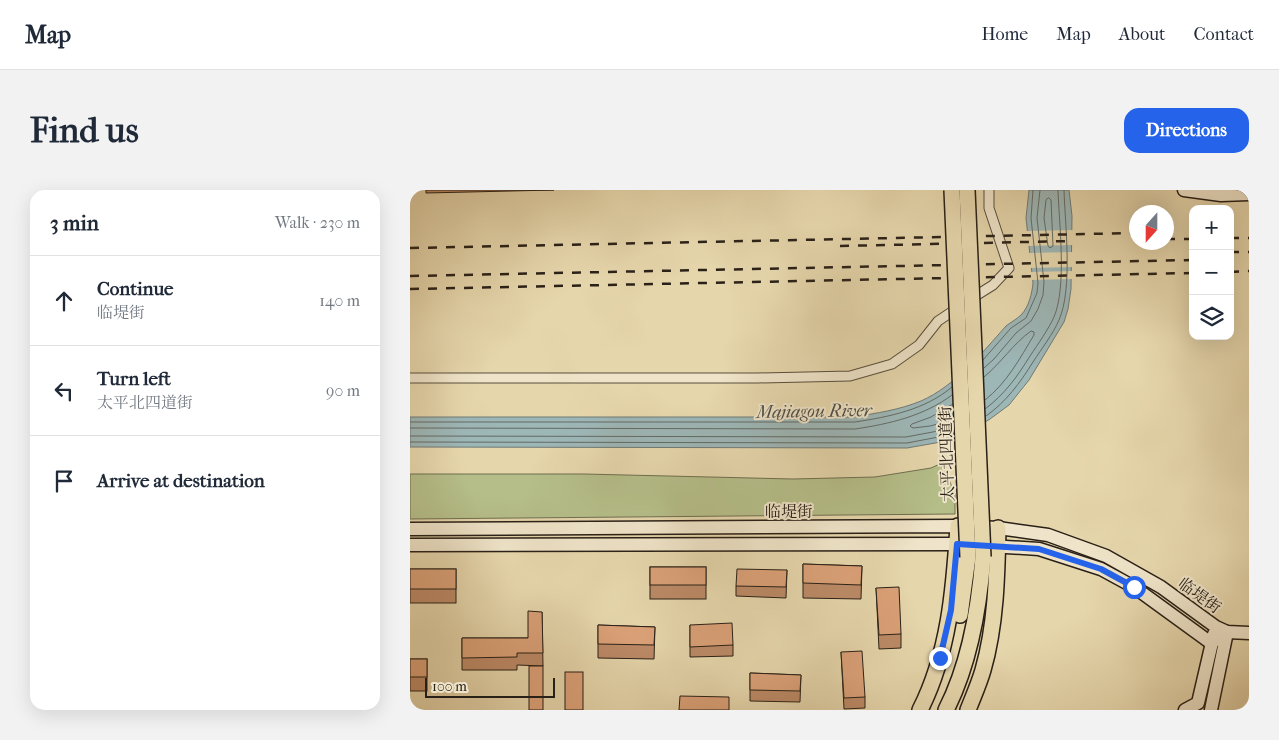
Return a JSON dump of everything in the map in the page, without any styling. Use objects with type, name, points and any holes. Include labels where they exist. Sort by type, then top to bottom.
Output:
[{"type":"main road","name":"太平北四道街","points":[[928,710],[942,679],[956,632],[968,557],[952,190]]},
{"type":"main road","name":"太平北四道街","points":[[946,710],[966,657],[972,635],[983,557],[967,190]]},
{"type":"main road","name":"太平北四道街","points":[[920,710],[931,686],[940,658],[951,610],[958,526]]},
{"type":"main road","points":[[968,710],[983,670],[989,642],[996,584],[998,528]]},
{"type":"street","points":[[410,378],[758,378],[850,376],[892,364],[919,345],[938,321],[993,284],[1009,268],[989,208],[989,190]]},
{"type":"street","points":[[1184,190],[1221,195],[1249,194]]},
{"type":"street","name":"临堤街","points":[[410,529],[958,526],[998,528],[1048,535],[1106,556],[1162,587],[1221,629],[1212,643],[1134,587],[1101,569],[1039,549],[957,544],[410,545]]},
{"type":"street","points":[[1211,710],[1221,629],[1249,633]]},
{"type":"street","points":[[1185,710],[1198,703],[1212,643]]},
{"type":"green space","points":[[942,463],[955,494],[955,514],[410,519],[410,474],[584,474],[793,479],[875,477],[931,468]]},
{"type":"water","points":[[1029,190],[1069,190],[1072,216],[1071,289],[1068,309],[1064,322],[1029,380],[1009,405],[958,439],[907,448],[410,447],[410,417],[854,417],[880,413],[921,401],[957,378],[978,358],[1006,326],[1024,312],[1031,295],[1033,283],[1026,218]]},
{"type":"pier","points":[[1074,230],[1074,245],[1026,246],[1025,231]]},
{"type":"pier","points":[[1074,252],[1074,267],[1029,268],[1027,253]]},
{"type":"pier","points":[[1074,271],[1074,279],[1030,280],[1029,272]]},
{"type":"building","points":[[803,564],[862,566],[861,585],[803,583]]},
{"type":"building","points":[[650,567],[706,567],[706,585],[650,585]]},
{"type":"building","points":[[410,569],[456,569],[456,589],[410,589]]},
{"type":"building","points":[[737,569],[787,570],[786,587],[736,586]]},
{"type":"building","points":[[899,587],[901,634],[879,635],[876,588]]},
{"type":"building","points":[[528,611],[542,612],[543,653],[517,653],[517,657],[462,658],[462,638],[528,638]]},
{"type":"building","points":[[732,623],[733,645],[690,647],[690,625]]},
{"type":"building","points":[[598,625],[655,627],[654,645],[598,644]]},
{"type":"building","points":[[862,651],[865,697],[844,698],[841,652]]},
{"type":"building","points":[[410,659],[427,659],[427,677],[410,677]]},
{"type":"building","points":[[529,666],[543,666],[543,710],[529,710]]},
{"type":"building","points":[[565,672],[583,672],[583,710],[565,710]]},
{"type":"building","points":[[750,673],[801,675],[800,691],[750,690]]},
{"type":"building","points":[[680,696],[729,697],[729,710],[679,710]]},
{"type":"railway","points":[[410,248],[1129,233]]},
{"type":"railway","points":[[1234,238],[1249,238]]},
{"type":"railway","points":[[1174,239],[1189,239]]},
{"type":"railway","points":[[840,246],[1072,241]]},
{"type":"railway","points":[[1234,252],[1249,252]]},
{"type":"railway","points":[[410,276],[1189,260]]},
{"type":"railway","points":[[1234,272],[1249,271]]},
{"type":"railway","points":[[410,289],[1189,273]]},
{"type":"route","points":[[940,658],[951,610],[957,544],[1039,549],[1101,569],[1134,587]]},
{"type":"water label","name":"Majiagou River","points":[[814,411]]}]
